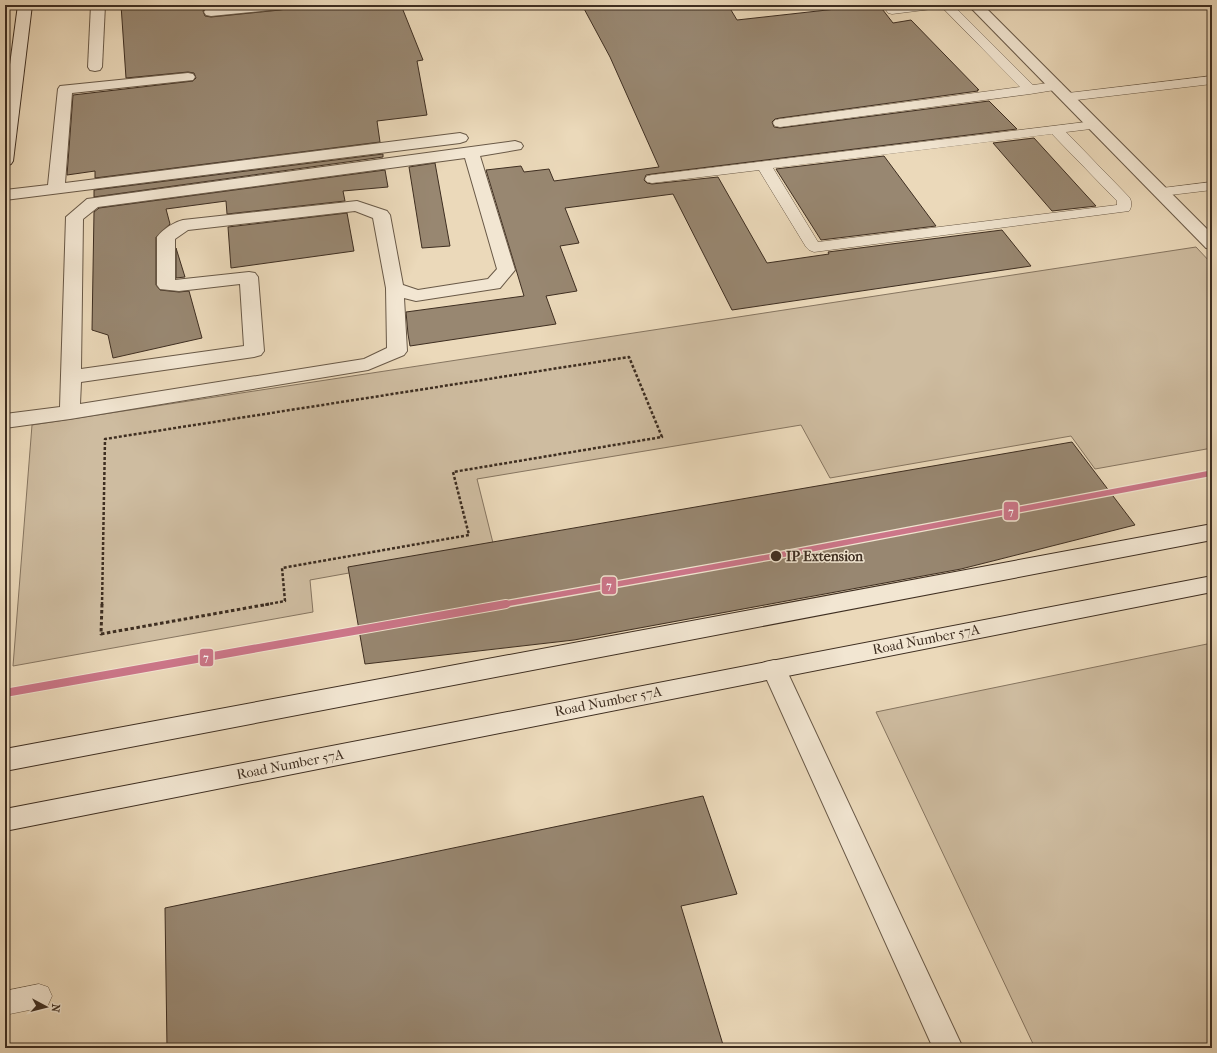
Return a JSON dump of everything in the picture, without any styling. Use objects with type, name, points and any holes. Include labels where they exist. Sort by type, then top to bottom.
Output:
[{"type":"street","points":[[5,161],[25,5]]},
{"type":"street","points":[[95,68],[98,5]]},
{"type":"street","points":[[211,12],[280,5]]},
{"type":"street","points":[[975,5],[1068,97],[1212,244]]},
{"type":"street","points":[[56,188],[65,89],[188,77]]},
{"type":"street","points":[[5,195],[56,188],[493,140]]},
{"type":"street","points":[[396,288],[416,296],[494,284],[506,270],[493,140]]},
{"type":"street","points":[[70,412],[75,217],[93,203],[493,140]]},
{"type":"street","points":[[5,421],[368,364],[397,351],[396,288],[381,215],[357,206],[183,225],[166,237],[166,285],[179,286],[249,277],[254,352],[71,378]]},
{"type":"street","points":[[5,760],[1212,532]]},
{"type":"street","name":"Road Number 57A","points":[[5,820],[1212,584]]},
{"type":"street","points":[[774,669],[948,1048]]},
{"type":"lane","points":[[892,10],[932,5]]},
{"type":"lane","points":[[946,5],[1030,90]]},
{"type":"lane","points":[[1068,97],[1212,80]]},
{"type":"lane","points":[[780,123],[1056,86]]},
{"type":"lane","points":[[652,180],[1094,125]]},
{"type":"lane","points":[[764,166],[814,247],[1124,208],[1124,200],[1056,130]]},
{"type":"lane","points":[[1162,192],[1212,186]]},
{"type":"lane","points":[[5,1003],[39,996]]},
{"type":"path","points":[[629,357],[662,437],[453,472],[469,535],[282,568],[286,601],[101,634],[105,439],[629,357]]},
{"type":"shaded area","points":[[1196,247],[1212,264],[1212,448],[1095,469],[1071,436],[830,478],[801,425],[477,479],[494,547],[310,580],[313,612],[13,666],[32,425]]},
{"type":"shaded area","points":[[1212,643],[1212,1048],[1035,1048],[876,712]]},
{"type":"building","points":[[121,5],[227,5],[205,8],[203,11],[205,16],[211,17],[280,10],[286,9],[288,5],[401,5],[423,60],[417,61],[427,115],[377,121],[380,142],[95,178],[95,171],[67,175],[73,95],[193,81],[196,78],[194,73],[188,72],[126,78]]},
{"type":"building","points":[[582,5],[728,5],[737,20],[836,9],[834,5],[879,5],[893,23],[911,20],[979,90],[977,90],[978,91],[780,118],[775,119],[772,122],[774,127],[780,128],[989,101],[1017,129],[652,174],[646,175],[644,180],[647,183],[652,184],[718,177],[767,263],[829,254],[828,252],[1002,230],[1031,266],[732,310],[673,194],[565,208],[579,243],[560,246],[577,291],[546,296],[556,324],[410,346],[406,312],[524,296],[486,170],[521,166],[524,172],[549,169],[554,181],[659,167],[610,57]]},
{"type":"building","points":[[1034,138],[1096,206],[1052,211],[993,143]]},
{"type":"building","points":[[383,154],[383,157],[94,197],[94,190]]},
{"type":"building","points":[[884,156],[936,226],[821,240],[776,169]]},
{"type":"building","points":[[435,163],[450,246],[422,248],[409,167]]},
{"type":"building","points":[[385,170],[388,187],[343,191],[345,201],[227,214],[226,201],[166,209],[170,224],[156,237],[156,285],[160,290],[179,292],[189,291],[202,338],[113,358],[108,335],[92,330],[94,212],[99,208]]},
{"type":"building","points":[[347,213],[354,251],[231,268],[228,227]]},
{"type":"building","points":[[176,248],[185,277],[176,278]]},
{"type":"building","name":"IP Extension","points":[[1072,442],[1135,525],[961,569],[574,640],[365,664],[348,567]]},
{"type":"building","points":[[703,796],[737,894],[681,906],[724,1048],[167,1048],[165,908]]},
{"type":"transit line","name":"7","points":[[5,693],[769,557],[1212,473]]},
{"type":"place","name":"IP Extension","points":[[776,556]]}]
